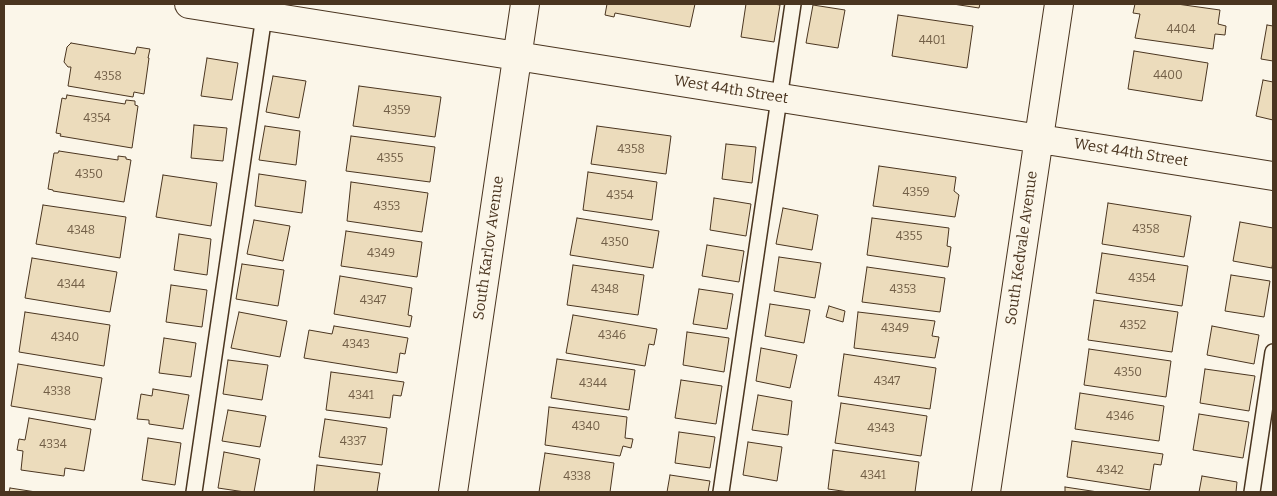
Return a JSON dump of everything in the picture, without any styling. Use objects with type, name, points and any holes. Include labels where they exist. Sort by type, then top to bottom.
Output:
[{"type":"street","name":"West 44th Street","points":[[189,4],[265,10],[517,56],[1273,176]]},
{"type":"street","name":"South Karlov Avenue","points":[[454,492],[524,4]]},
{"type":"street","name":"South Kedvale Avenue","points":[[986,492],[1058,4]]},
{"type":"lane","points":[[721,492],[793,4]]},
{"type":"lane","points":[[194,492],[265,10]]},
{"type":"lane","points":[[1252,492],[1273,352]]},
{"type":"building","points":[[607,4],[695,4],[690,27],[615,13],[614,17],[605,15]]},
{"type":"building","points":[[746,4],[780,5],[774,42],[741,37]]},
{"type":"building","points":[[953,4],[980,4],[979,8]]},
{"type":"building","points":[[1135,4],[1177,4],[1220,10],[1218,24],[1226,26],[1225,35],[1215,34],[1213,49],[1135,38],[1140,14],[1133,13]]},
{"type":"building","points":[[813,5],[845,10],[838,48],[806,43]]},
{"type":"building","points":[[898,15],[973,26],[967,68],[892,56]]},
{"type":"building","points":[[1267,25],[1273,26],[1273,61],[1261,59]]},
{"type":"building","points":[[71,43],[135,54],[137,47],[150,49],[144,94],[134,92],[133,97],[68,86],[71,67],[68,67],[64,62],[67,47]]},
{"type":"building","points":[[1134,51],[1208,63],[1202,101],[1128,89]]},
{"type":"building","points":[[207,58],[238,63],[232,100],[201,96]]},
{"type":"building","points":[[273,76],[306,81],[299,118],[266,112]]},
{"type":"building","points":[[1263,80],[1273,82],[1273,120],[1256,116]]},
{"type":"building","points":[[359,86],[441,97],[435,137],[353,126]]},
{"type":"building","points":[[67,95],[125,104],[126,100],[135,101],[135,105],[138,106],[132,148],[60,136],[61,134],[56,133],[62,98],[66,99]]},
{"type":"building","points":[[194,125],[227,128],[223,161],[191,158]]},
{"type":"building","points":[[265,126],[300,131],[296,165],[259,160]]},
{"type":"building","points":[[597,126],[671,136],[666,174],[591,164]]},
{"type":"building","points":[[351,136],[435,147],[430,182],[346,171]]},
{"type":"building","points":[[726,144],[756,147],[752,183],[722,179]]},
{"type":"building","points":[[59,151],[118,160],[118,156],[126,157],[126,159],[131,160],[124,202],[48,189],[54,153]]},
{"type":"building","points":[[879,166],[956,177],[954,191],[959,195],[955,217],[873,206]]},
{"type":"building","points":[[588,172],[657,182],[652,220],[583,210]]},
{"type":"building","points":[[259,174],[306,181],[302,213],[255,206]]},
{"type":"building","points":[[163,175],[217,183],[211,226],[156,217]]},
{"type":"building","points":[[351,182],[428,193],[422,232],[347,221]]},
{"type":"building","points":[[714,198],[751,204],[746,236],[710,230]]},
{"type":"building","points":[[1108,203],[1191,216],[1184,257],[1102,244]]},
{"type":"building","points":[[43,205],[126,217],[120,258],[36,244]]},
{"type":"building","points":[[783,208],[818,215],[812,250],[776,244]]},
{"type":"building","points":[[577,218],[659,231],[653,268],[570,255]]},
{"type":"building","points":[[872,218],[949,228],[947,246],[951,247],[948,267],[867,255]]},
{"type":"building","points":[[254,220],[290,226],[283,261],[247,254]]},
{"type":"building","points":[[1240,222],[1273,228],[1272,268],[1233,261]]},
{"type":"building","points":[[346,231],[422,242],[417,277],[341,266]]},
{"type":"building","points":[[179,234],[211,239],[207,275],[174,270]]},
{"type":"building","points":[[707,245],[744,251],[739,282],[702,276]]},
{"type":"building","points":[[1102,253],[1188,266],[1182,306],[1096,293]]},
{"type":"building","points":[[779,257],[821,263],[815,298],[774,291]]},
{"type":"building","points":[[32,258],[117,272],[110,312],[25,298]]},
{"type":"building","points":[[242,264],[284,270],[278,306],[236,299]]},
{"type":"building","points":[[573,265],[644,275],[638,315],[567,305]]},
{"type":"building","points":[[867,267],[945,278],[940,312],[862,302]]},
{"type":"building","points":[[1231,275],[1270,281],[1264,317],[1225,311]]},
{"type":"building","points":[[340,276],[412,288],[408,315],[412,316],[410,327],[334,314]]},
{"type":"building","points":[[171,285],[207,290],[202,327],[166,322]]},
{"type":"building","points":[[699,289],[733,294],[727,329],[693,324]]},
{"type":"building","points":[[1094,300],[1178,312],[1172,352],[1088,340]]},
{"type":"building","points":[[770,304],[810,310],[804,343],[765,336]]},
{"type":"building","points":[[829,306],[845,311],[843,322],[826,317]]},
{"type":"building","points":[[25,312],[110,325],[104,366],[19,352]]},
{"type":"building","points":[[239,312],[287,321],[280,357],[231,348]]},
{"type":"building","points":[[858,312],[935,321],[932,336],[939,337],[935,358],[854,348]]},
{"type":"building","points":[[573,315],[657,329],[654,345],[649,344],[645,366],[566,353]]},
{"type":"building","points":[[334,326],[408,338],[405,354],[400,353],[397,373],[304,358],[309,330],[332,334]]},
{"type":"building","points":[[1212,326],[1259,335],[1254,364],[1207,355]]},
{"type":"building","points":[[687,332],[729,338],[724,372],[683,365]]},
{"type":"building","points":[[164,338],[196,343],[191,377],[159,373]]},
{"type":"building","points":[[761,348],[797,355],[790,388],[756,381]]},
{"type":"building","points":[[1089,349],[1171,361],[1166,397],[1084,385]]},
{"type":"building","points":[[844,354],[936,368],[930,409],[838,396]]},
{"type":"building","points":[[557,359],[635,370],[629,410],[551,398]]},
{"type":"building","points":[[228,360],[268,365],[262,400],[223,394]]},
{"type":"building","points":[[18,364],[102,378],[95,420],[11,406]]},
{"type":"building","points":[[1205,369],[1255,376],[1249,411],[1200,403]]},
{"type":"building","points":[[331,372],[404,382],[401,396],[393,395],[390,418],[326,410]]},
{"type":"building","points":[[681,380],[722,386],[716,424],[675,418]]},
{"type":"building","points":[[153,389],[189,395],[183,429],[149,424],[149,420],[137,419],[141,394],[152,396]]},
{"type":"building","points":[[1080,393],[1164,406],[1159,441],[1075,429]]},
{"type":"building","points":[[758,395],[792,401],[788,435],[752,430]]},
{"type":"building","points":[[841,403],[927,416],[921,456],[835,443]]},
{"type":"building","points":[[549,407],[627,417],[625,438],[633,439],[631,448],[623,446],[620,456],[545,445]]},
{"type":"building","points":[[228,410],[266,416],[260,447],[222,441]]},
{"type":"building","points":[[1199,414],[1249,422],[1243,458],[1193,450]]},
{"type":"building","points":[[29,418],[91,429],[84,471],[65,468],[64,476],[21,470],[23,451],[17,450],[19,439],[25,440]]},
{"type":"building","points":[[325,419],[387,428],[382,465],[319,457]]},
{"type":"building","points":[[679,432],[715,437],[710,468],[675,463]]},
{"type":"building","points":[[148,438],[181,443],[175,485],[142,480]]},
{"type":"building","points":[[1072,441],[1163,454],[1161,465],[1154,464],[1150,490],[1067,477]]},
{"type":"building","points":[[748,442],[782,447],[777,481],[743,475]]},
{"type":"building","points":[[833,450],[919,462],[915,492],[849,492],[828,489]]},
{"type":"building","points":[[224,452],[260,459],[254,492],[218,488]]},
{"type":"building","points":[[545,453],[614,463],[610,492],[539,492]]},
{"type":"building","points":[[317,465],[380,473],[377,492],[314,492]]},
{"type":"building","points":[[670,475],[710,481],[708,492],[667,492]]},
{"type":"building","points":[[1202,476],[1237,482],[1236,492],[1199,492]]},
{"type":"building","points":[[1065,487],[1098,492],[1065,492]]},
{"type":"building","points":[[10,488],[36,492],[9,492]]}]
